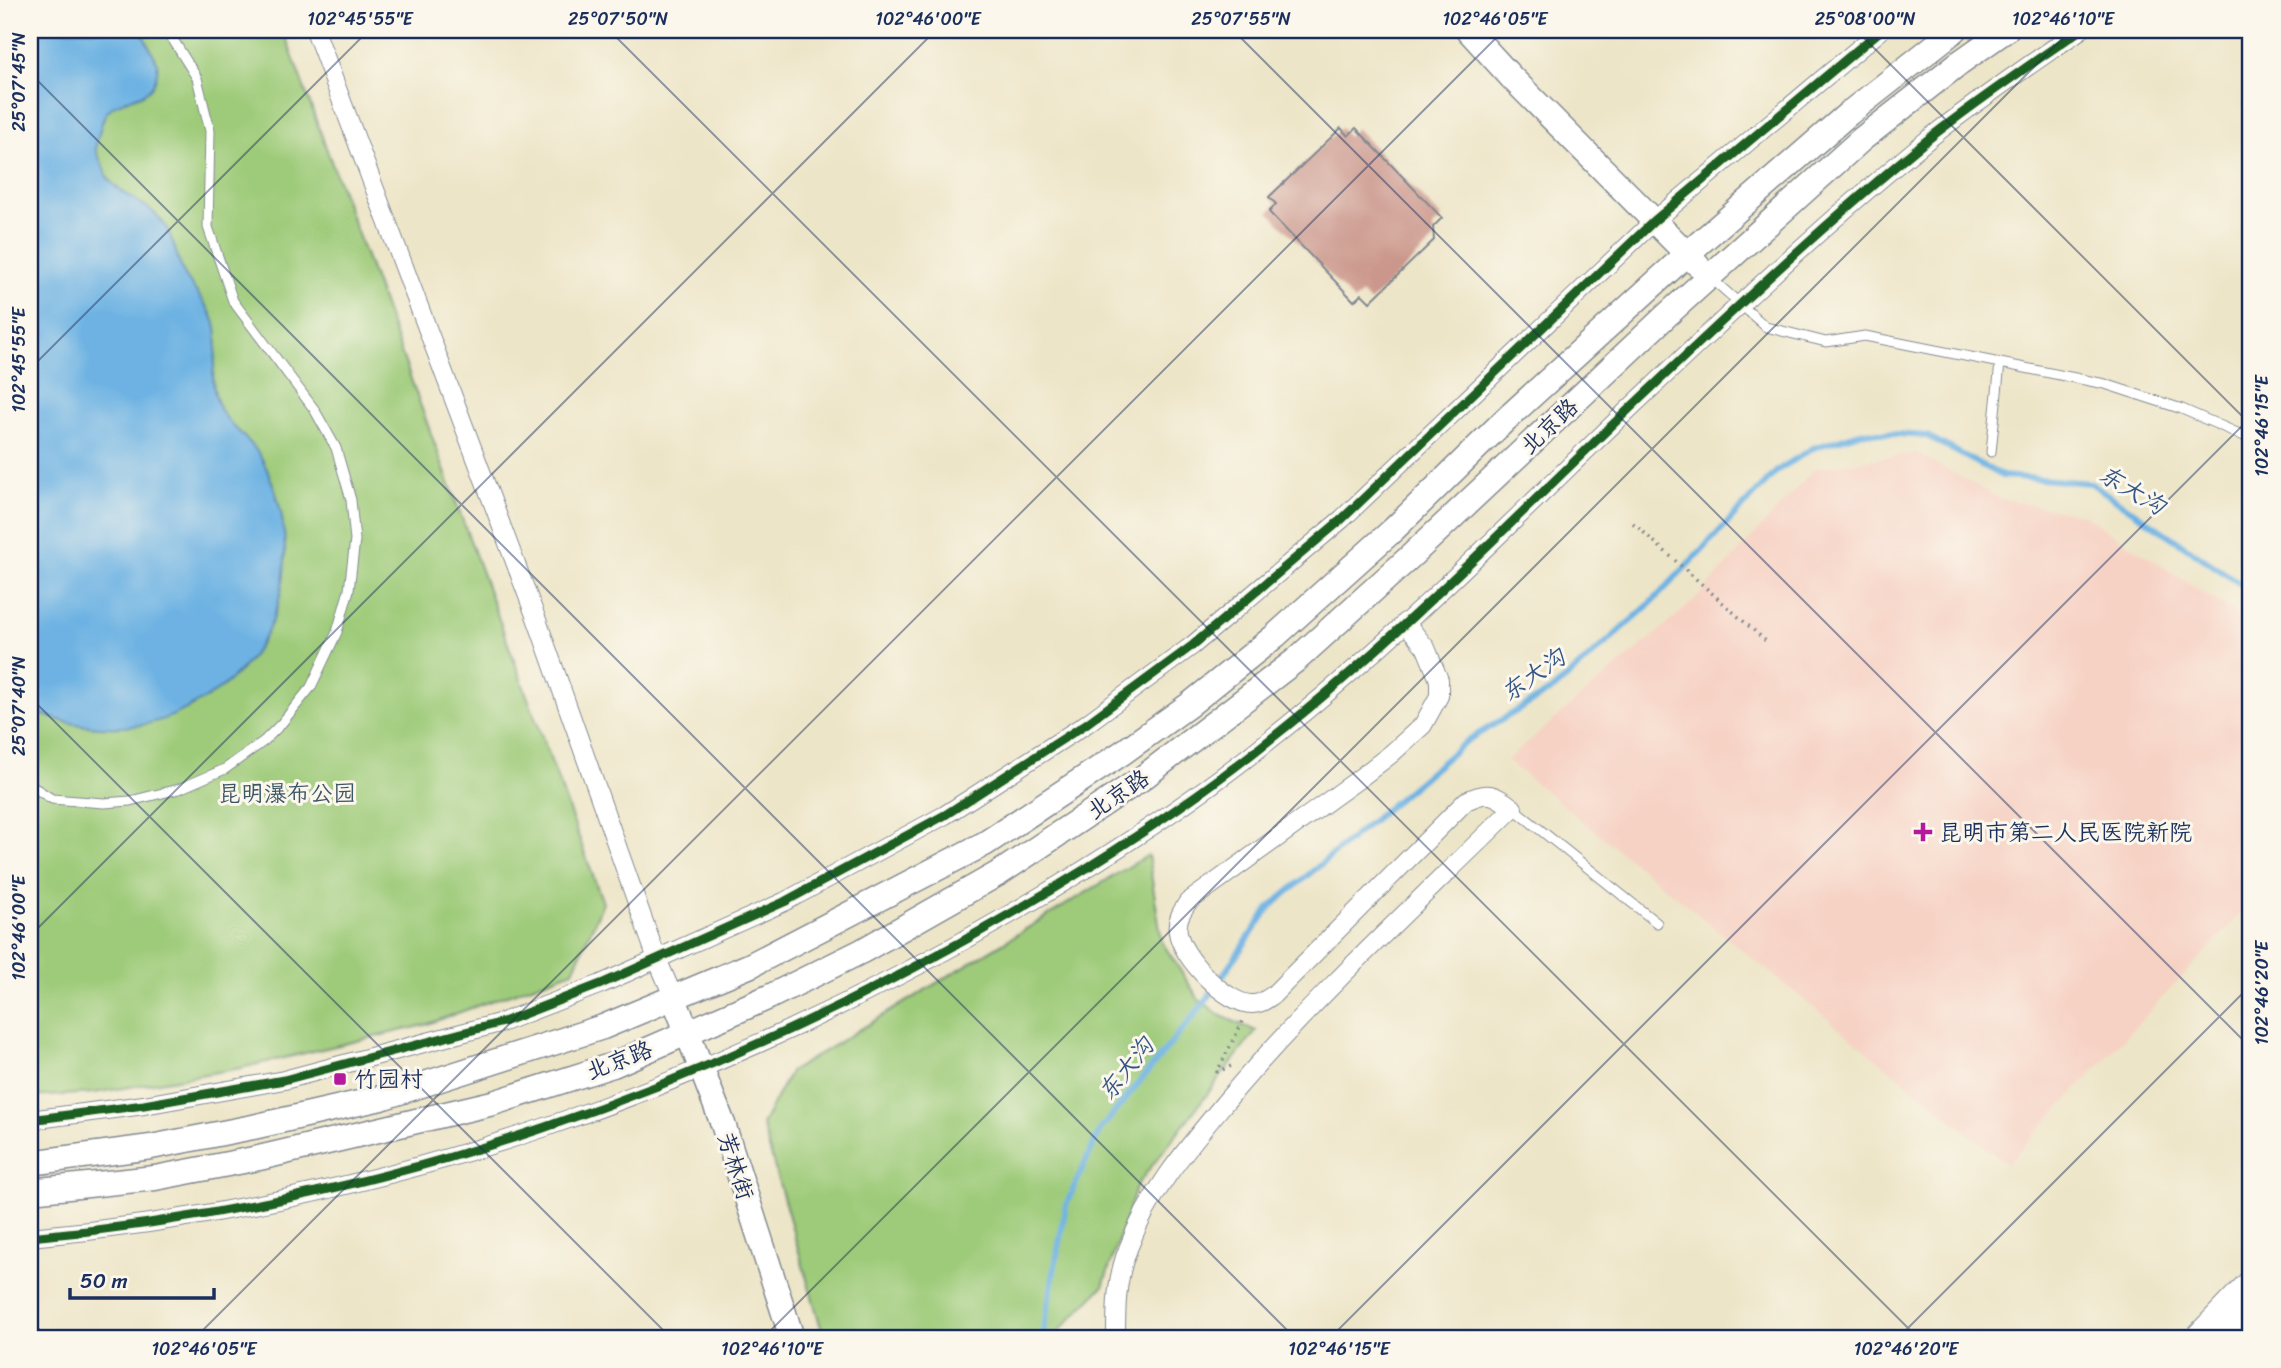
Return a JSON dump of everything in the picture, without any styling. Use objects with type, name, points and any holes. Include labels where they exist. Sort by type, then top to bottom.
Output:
[{"type":"highway","points":[[2202,1338],[2251,1287]]},
{"type":"highway","points":[[2243,1338],[2251,1331]]},
{"type":"main road","points":[[1468,30],[1511,77],[1710,277]]},
{"type":"main road","name":"北京路","points":[[30,1163],[151,1147],[381,1098],[603,1027],[751,965],[986,843],[1122,753],[1189,705],[1275,636],[1394,529],[1504,421],[1686,254],[1848,114],[1955,30]]},
{"type":"main road","name":"北京路","points":[[30,1191],[155,1178],[388,1129],[493,1103],[613,1065],[769,997],[862,951],[1001,872],[1141,779],[1296,660],[1862,139],[1959,63],[2007,30]]},
{"type":"main road","name":"芳林街","points":[[673,996],[723,1124],[792,1338]]},
{"type":"street","points":[[315,30],[538,623],[657,959],[673,996]]},
{"type":"street","points":[[30,1120],[144,1105],[285,1080],[503,1022],[601,984],[784,902],[945,815],[1086,724],[1193,645],[1342,519],[1654,221],[1881,30]]},
{"type":"street","points":[[30,1237],[231,1211],[369,1180],[550,1128],[700,1068],[861,996],[941,955],[1064,883],[1169,815],[1271,739],[1405,622],[1740,305],[1850,206],[1934,135],[2080,30]]},
{"type":"street","points":[[1116,1338],[1117,1289],[1127,1251],[1146,1209],[1167,1174],[1275,1043],[1513,808],[1496,796],[1481,793],[1466,802],[1273,995],[1262,1002],[1239,1002],[1201,973],[1178,932],[1179,916],[1188,902],[1391,754],[1423,725],[1432,712],[1439,696],[1438,680],[1426,648],[1405,622]]},
{"type":"lane","points":[[30,785],[52,799],[78,802],[130,801],[179,789],[225,769],[245,756],[282,724],[311,687],[337,632],[349,590],[355,540],[351,500],[336,448],[314,409],[233,301],[208,227],[210,131],[197,78],[167,30]]},
{"type":"lane","points":[[1710,277],[1766,327],[1826,342],[1865,336],[2105,384],[2182,409],[2251,439]]},
{"type":"lane","points":[[1991,452],[2000,363]]},
{"type":"lane","points":[[1513,808],[1657,923]]},
{"type":"path","points":[[1633,523],[1768,643]]},
{"type":"path","points":[[1239,1002],[1243,1023],[1217,1072],[1241,1062],[1252,1071]]},
{"type":"shaded area","name":"昆明市第二人民医院新院","points":[[1916,453],[2001,499],[2084,515],[2216,601],[2251,620],[2251,903],[2007,1164],[1507,760],[1694,601],[1815,468]]},
{"type":"green space","name":"昆明瀑布公园","points":[[30,30],[283,30],[603,903],[573,971],[425,1025],[241,1068],[94,1093],[30,1097]]},
{"type":"green space","points":[[1148,855],[1162,942],[1198,998],[1221,1016],[1256,1031],[1137,1185],[1103,1286],[1052,1338],[824,1338],[762,1124],[790,1072]]},
{"type":"water","points":[[30,30],[140,30],[151,50],[157,63],[153,85],[144,93],[108,111],[102,122],[97,152],[107,176],[114,185],[161,220],[170,234],[184,274],[211,313],[217,338],[213,374],[215,395],[228,420],[262,459],[274,487],[282,517],[284,577],[277,607],[266,634],[250,660],[214,693],[169,717],[150,723],[89,726],[30,710]]},
{"type":"building","points":[[1341,128],[1348,136],[1356,128],[1442,218],[1433,227],[1434,240],[1370,302],[1362,294],[1354,301],[1269,212],[1276,204],[1269,197]]},
{"type":"waterway","name":"东大沟","points":[[2251,85],[2247,104],[2251,124]]},
{"type":"waterway","name":"东大沟","points":[[1044,1338],[1066,1205],[1100,1130],[1204,1003],[1269,908],[1468,740],[1555,688],[1652,602],[1778,470],[1813,448],[1863,432],[1927,436],[2002,476],[2091,483],[2251,591]]},
{"type":"cycle path","points":[[30,1120],[144,1105],[284,1080],[503,1022],[601,984],[784,902],[945,815],[1086,724],[1193,645],[1342,519],[1654,221],[1881,30]]},
{"type":"cycle path","points":[[30,1237],[161,1221],[290,1198],[417,1167],[542,1128],[665,1083],[786,1031],[904,973],[1019,909],[1180,807],[1242,762],[1322,697],[1417,612],[1649,390],[1823,229],[1949,123],[2080,30]]},
{"type":"place","name":"昆明市第二人民医院新院","points":[[1923,832]]},
{"type":"place","name":"竹园村","points":[[340,1079]]}]
